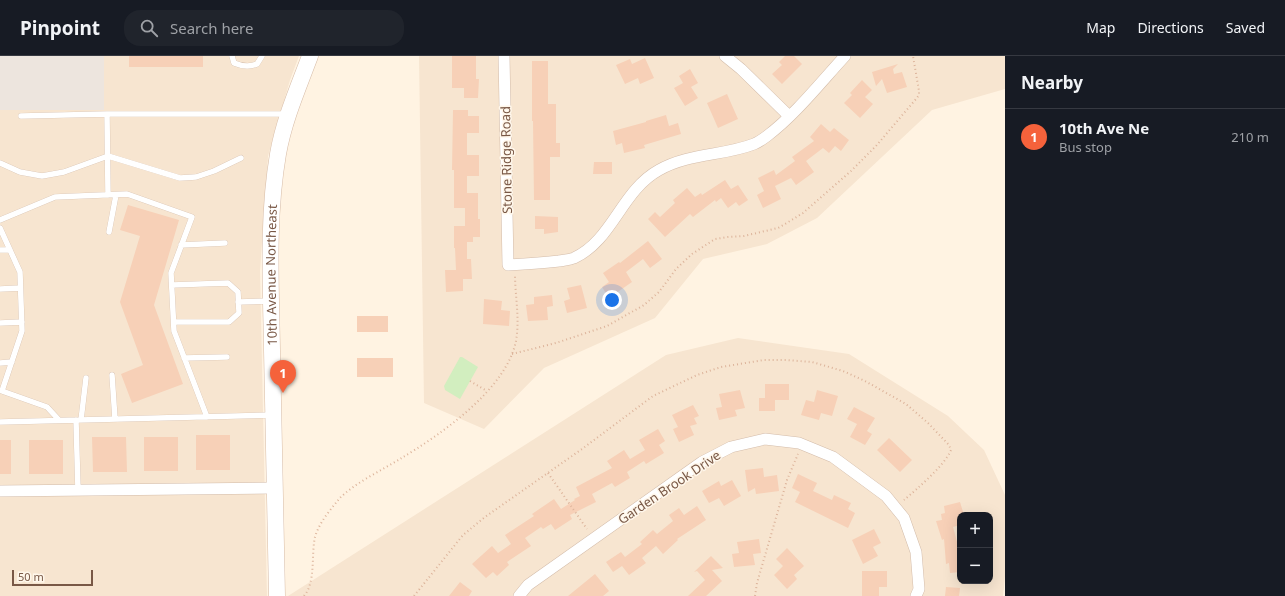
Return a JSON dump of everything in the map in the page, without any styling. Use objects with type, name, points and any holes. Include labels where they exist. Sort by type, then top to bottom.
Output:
[{"type":"street","name":"10th Avenue Northeast","points":[[277,596],[270,253],[273,189],[278,153],[289,114],[310,56]]},
{"type":"street","name":"Stone Ridge Road","points":[[504,56],[508,265],[542,263],[572,258],[592,247],[609,226],[627,199],[640,184],[659,170],[684,159],[734,151],[756,143],[775,130],[789,116]]},
{"type":"street","points":[[725,56],[741,68],[789,116],[845,56]]},
{"type":"street","name":"Garden Brook Drive","points":[[519,596],[528,585],[702,462],[731,447],[765,439],[802,445],[833,457],[886,496],[904,518],[916,552],[919,588],[916,596]]},
{"type":"street","points":[[0,491],[275,488]]},
{"type":"lane","points":[[232,56],[234,63],[249,66],[257,64],[262,56]]},
{"type":"lane","points":[[106,114],[108,195]]},
{"type":"lane","points":[[21,116],[106,114],[289,114]]},
{"type":"lane","points":[[0,163],[20,172],[42,176],[64,172],[108,156],[180,178],[196,177],[214,171],[241,158]]},
{"type":"lane","points":[[0,220],[55,197],[127,194],[192,217],[171,273],[174,331],[207,417]]},
{"type":"lane","points":[[109,232],[116,195]]},
{"type":"lane","points":[[0,228],[20,272],[22,322],[22,331],[2,391],[47,407],[59,420]]},
{"type":"lane","points":[[181,245],[225,243]]},
{"type":"lane","points":[[0,250],[10,250]]},
{"type":"lane","points":[[172,285],[228,283],[238,292],[238,313],[229,322],[174,322]]},
{"type":"lane","points":[[0,289],[20,288]]},
{"type":"lane","points":[[238,302],[271,301]]},
{"type":"lane","points":[[0,323],[22,322]]},
{"type":"lane","points":[[184,358],[227,357]]},
{"type":"lane","points":[[0,362],[12,362]]},
{"type":"lane","points":[[112,375],[115,419]]},
{"type":"lane","points":[[78,490],[79,420],[86,378]]},
{"type":"lane","points":[[0,422],[273,415]]},
{"type":"path","points":[[512,354],[556,343],[607,326],[644,305],[659,292],[676,269],[692,254],[715,239],[744,236],[778,228],[803,213],[851,171],[876,146],[916,99],[919,91],[913,56]]},
{"type":"path","points":[[304,596],[309,587],[316,536],[328,512],[341,497],[445,429],[487,391],[501,374],[512,354],[516,340],[517,325],[515,283]]},
{"type":"path","points":[[414,596],[462,535],[485,517],[653,396],[697,375],[721,367],[764,360],[812,362],[843,370],[906,404],[928,423],[950,446],[950,452],[943,462],[914,492],[895,508]]},
{"type":"path","points":[[470,381],[487,391]]},
{"type":"path","points":[[755,596],[787,480],[802,445]]},
{"type":"path","points":[[548,473],[594,538]]},
{"type":"shaded area","points":[[0,56],[104,56],[104,110],[0,110]]},
{"type":"shaded area","points":[[104,56],[299,56],[290,80],[268,156],[260,271],[267,596],[0,596],[0,110],[104,110]]},
{"type":"shaded area","points":[[419,56],[1005,56],[1005,89],[932,110],[817,218],[767,244],[703,259],[655,318],[544,368],[484,429],[424,403]]},
{"type":"shaded area","points":[[738,338],[849,354],[948,416],[984,450],[1005,495],[1005,577],[1003,596],[288,596],[666,355]]},
{"type":"green space","points":[[460,357],[478,367],[460,399],[445,390],[444,386]]},
{"type":"building","points":[[129,56],[203,56],[203,67],[129,67]]},
{"type":"building","points":[[452,56],[476,56],[476,79],[479,79],[478,98],[464,98],[464,88],[452,88]]},
{"type":"building","points":[[785,56],[794,56],[802,64],[782,84],[772,74],[782,65],[779,62]]},
{"type":"building","points":[[645,58],[654,78],[640,84],[638,78],[625,84],[616,65],[630,59],[632,64]]},
{"type":"building","points":[[532,61],[548,61],[548,104],[556,104],[556,143],[560,143],[560,157],[550,157],[550,200],[534,200]]},
{"type":"building","points":[[898,64],[893,69],[894,74],[902,72],[907,87],[887,93],[882,79],[876,86],[872,72]]},
{"type":"building","points":[[690,69],[698,83],[691,87],[698,98],[685,106],[674,88],[683,83],[679,76]]},
{"type":"building","points":[[862,80],[872,90],[865,97],[873,104],[860,118],[844,103],[852,95],[850,93]]},
{"type":"building","points":[[727,94],[738,119],[718,128],[707,103]]},
{"type":"building","points":[[453,110],[468,110],[468,116],[479,116],[479,133],[467,133],[467,155],[479,155],[479,176],[467,176],[467,193],[478,193],[480,237],[473,237],[473,242],[467,242],[467,259],[471,259],[472,279],[463,279],[463,291],[446,292],[445,270],[456,270],[454,226],[465,226],[465,208],[454,208],[454,170],[452,170]]},
{"type":"building","points":[[666,115],[669,126],[678,123],[681,134],[644,145],[645,148],[624,153],[622,143],[616,145],[613,131]]},
{"type":"building","points":[[821,124],[830,132],[834,128],[849,140],[841,151],[835,146],[829,153],[823,148],[806,161],[814,172],[796,185],[791,178],[775,186],[781,199],[763,208],[757,195],[764,191],[758,178],[774,170],[776,175],[795,161],[792,157],[814,141],[810,137]]},
{"type":"building","points":[[594,162],[612,162],[612,174],[593,174]]},
{"type":"building","points":[[725,180],[731,189],[738,185],[748,200],[739,206],[736,202],[728,208],[721,198],[716,202],[715,200],[693,217],[690,214],[665,237],[648,219],[655,212],[660,217],[675,203],[673,200],[687,188],[695,197],[701,193],[702,195]]},
{"type":"building","points":[[128,205],[179,220],[154,305],[183,384],[132,403],[121,374],[143,365],[120,302],[140,236],[120,230]]},
{"type":"building","points":[[535,216],[558,217],[558,232],[544,234],[544,229],[535,229]]},
{"type":"building","points":[[648,241],[662,259],[650,268],[643,259],[626,272],[632,282],[609,298],[602,287],[609,282],[603,273],[619,262],[620,263]]},
{"type":"building","points":[[581,285],[587,308],[567,313],[564,301],[570,299],[567,288]]},
{"type":"building","points":[[552,295],[553,306],[547,307],[548,320],[528,321],[526,305],[534,304],[534,297]]},
{"type":"building","points":[[484,299],[502,301],[501,310],[510,311],[509,326],[483,324]]},
{"type":"building","points":[[357,316],[388,316],[388,332],[357,332]]},
{"type":"building","points":[[357,358],[393,358],[393,377],[357,377]]},
{"type":"building","points":[[765,384],[789,384],[789,400],[775,400],[775,411],[759,411],[759,398],[765,398]]},
{"type":"building","points":[[740,390],[745,408],[735,410],[737,416],[719,420],[716,408],[722,407],[719,394]]},
{"type":"building","points":[[817,390],[838,396],[832,416],[821,413],[819,420],[801,415],[806,400],[814,402]]},
{"type":"building","points":[[693,405],[699,416],[694,418],[697,424],[690,426],[694,435],[679,442],[673,429],[678,427],[672,415]]},
{"type":"building","points":[[854,407],[875,418],[867,431],[872,434],[865,445],[850,437],[857,424],[847,419]]},
{"type":"building","points":[[658,429],[665,441],[659,445],[664,453],[646,464],[644,461],[627,472],[630,478],[615,487],[612,483],[592,494],[596,502],[570,515],[572,519],[555,530],[551,524],[543,529],[541,527],[525,538],[531,546],[507,562],[509,565],[497,576],[493,572],[486,578],[472,564],[492,546],[498,553],[511,544],[505,535],[534,516],[532,514],[554,499],[561,509],[575,500],[574,499],[580,496],[576,487],[612,468],[607,461],[624,450],[630,459],[645,450],[639,440]]},
{"type":"building","points":[[196,435],[230,435],[230,470],[196,470]]},
{"type":"building","points":[[92,437],[126,437],[127,472],[93,472]]},
{"type":"building","points":[[144,437],[178,437],[178,471],[144,471]]},
{"type":"building","points":[[889,438],[912,460],[900,472],[877,450]]},
{"type":"building","points":[[0,440],[11,440],[11,474],[0,474]]},
{"type":"building","points":[[29,440],[63,440],[63,474],[29,474]]},
{"type":"building","points":[[763,468],[764,477],[777,475],[779,491],[756,494],[755,488],[748,492],[745,470]]},
{"type":"building","points":[[798,474],[817,483],[813,491],[832,500],[834,495],[851,503],[848,509],[855,513],[848,528],[795,502],[800,492],[792,488]]},
{"type":"building","points":[[732,480],[741,496],[724,506],[719,498],[709,503],[702,491],[719,481],[721,486]]},
{"type":"building","points":[[960,502],[963,512],[957,512],[957,526],[953,527],[957,542],[957,572],[950,573],[949,563],[946,564],[944,539],[942,540],[936,521],[942,520],[941,514],[945,513],[944,506]]},
{"type":"building","points":[[697,506],[706,520],[677,539],[678,540],[663,554],[656,546],[642,558],[646,563],[629,575],[622,566],[613,572],[606,562],[621,552],[625,557],[642,544],[640,542],[653,530],[657,534],[673,521],[669,515],[679,508],[684,515]]},
{"type":"building","points":[[874,529],[881,543],[873,547],[878,556],[863,564],[852,540]]},
{"type":"building","points":[[759,539],[761,553],[753,554],[755,565],[734,567],[732,554],[739,553],[737,542]]},
{"type":"building","points":[[787,548],[804,566],[794,575],[797,579],[787,589],[774,575],[783,566],[776,559]]},
{"type":"building","points":[[711,556],[723,568],[712,570],[722,581],[706,596],[688,596],[705,580],[697,571],[694,572]]},
{"type":"building","points":[[862,571],[887,571],[887,587],[879,587],[879,596],[862,596]]},
{"type":"building","points":[[595,574],[609,591],[603,596],[568,596]]},
{"type":"building","points":[[460,582],[472,591],[469,596],[449,596]]},
{"type":"building","points":[[946,587],[960,588],[959,596],[945,596]]},
{"type":"place","name":"10th Ave Ne","points":[[283,393]]}]
